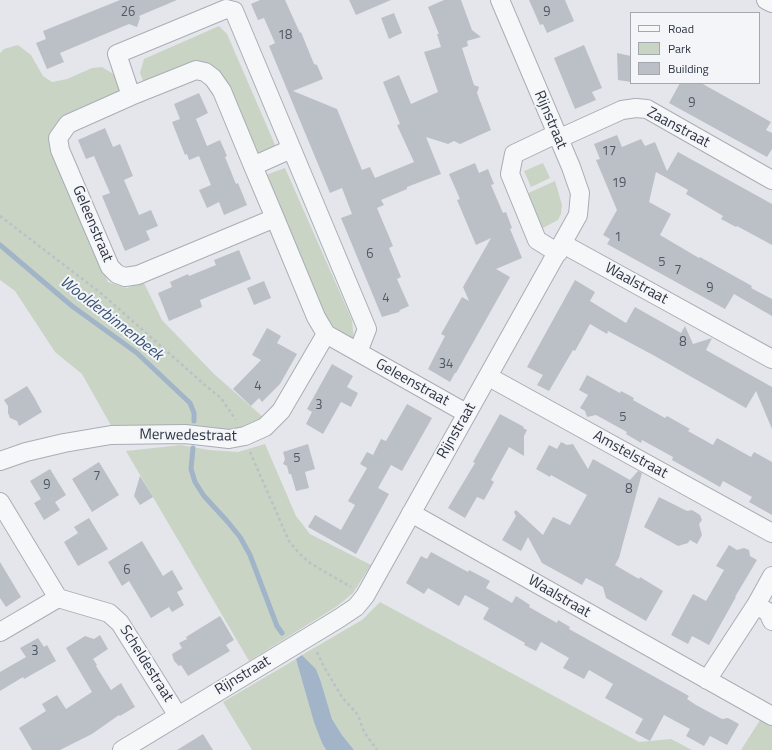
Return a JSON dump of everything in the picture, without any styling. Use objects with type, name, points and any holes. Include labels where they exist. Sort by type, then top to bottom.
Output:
[{"type":"street","name":"Rijnstraat","points":[[122,750],[148,743],[178,716],[309,637],[356,606],[365,596],[466,413],[489,377],[578,215],[580,193],[500,0]]},
{"type":"street","points":[[766,0],[772,3]]},
{"type":"street","name":"Geleenstraat","points":[[131,96],[117,54],[226,8],[234,11],[367,330],[358,352]]},
{"type":"street","name":"Geleenstraat","points":[[275,218],[138,275],[126,277],[117,274],[110,267],[66,165],[60,150],[58,138],[68,124],[131,96],[196,70],[205,72],[213,78],[222,92],[275,218],[316,317],[326,334],[466,413]]},
{"type":"street","name":"Zaanstraat","points":[[561,248],[537,240],[510,174],[514,154],[622,110],[636,108],[647,109],[772,180]]},
{"type":"street","points":[[253,166],[291,149]]},
{"type":"street","name":"Waalstraat","points":[[561,248],[772,358]]},
{"type":"street","name":"Merwedestraat","points":[[0,461],[41,448],[110,435],[185,434],[229,439],[245,436],[265,426],[282,411],[326,334]]},
{"type":"street","name":"Amstelstraat","points":[[489,377],[772,534]]},
{"type":"street","points":[[0,502],[58,598],[0,632]]},
{"type":"street","name":"Waalstraat","points":[[411,513],[772,716]]},
{"type":"street","points":[[706,680],[756,604],[772,576]]},
{"type":"street","name":"Scheldestraat","points":[[58,598],[109,613],[120,623],[178,716]]},
{"type":"street","points":[[756,604],[768,612],[772,621]]},
{"type":"path","points":[[0,216],[102,294],[221,398],[229,408],[245,436],[252,457],[289,540],[298,553],[310,563],[365,596]]},
{"type":"path","points":[[309,637],[324,667],[342,696],[358,715],[364,732],[376,750]]},
{"type":"green space","points":[[219,26],[227,34],[276,147],[254,154],[212,69],[145,86],[140,73],[144,59]]},
{"type":"green space","points":[[18,45],[31,55],[43,76],[52,82],[67,79],[92,68],[102,67],[115,75],[125,95],[55,126],[49,142],[108,282],[127,288],[143,281],[162,320],[214,374],[263,417],[254,425],[229,434],[113,429],[82,374],[55,352],[15,291],[0,280],[0,53],[4,49]]},
{"type":"green space","points":[[543,163],[550,178],[531,187],[524,171]]},
{"type":"green space","points":[[285,168],[352,320],[354,340],[328,323],[263,176]]},
{"type":"green space","points":[[555,181],[562,205],[561,214],[558,220],[539,230],[524,195]]},
{"type":"green space","points":[[265,444],[296,516],[310,534],[371,565],[353,593],[336,607],[249,661],[126,451],[181,445],[209,450],[238,452]]},
{"type":"green space","points":[[380,602],[639,742],[671,739],[692,750],[354,750],[332,719],[316,669],[302,655],[362,620]]},
{"type":"green space","points":[[296,659],[322,743],[326,750],[252,750],[223,702]]},
{"type":"green space","points":[[762,717],[772,723],[772,750],[741,750]]},
{"type":"water","points":[[302,655],[316,669],[332,719],[354,750],[326,750],[322,743],[314,722],[296,659]]},
{"type":"building","points":[[120,0],[177,0],[139,16],[140,18],[137,27],[129,24],[60,53],[64,62],[47,69],[36,43],[46,39],[43,31]]},
{"type":"building","points":[[260,0],[285,0],[300,33],[301,32],[314,64],[317,65],[323,79],[293,91],[337,109],[362,170],[370,167],[375,178],[414,162],[397,125],[400,124],[383,82],[399,75],[411,104],[438,92],[424,52],[441,47],[437,34],[439,34],[428,7],[444,0],[461,0],[472,30],[481,37],[467,41],[468,46],[462,48],[474,85],[479,87],[477,93],[491,130],[460,144],[454,141],[448,144],[426,137],[441,174],[407,187],[407,189],[381,200],[384,205],[377,208],[393,246],[389,248],[401,277],[397,279],[409,306],[400,310],[399,312],[382,317],[341,218],[352,214],[342,188],[330,193],[269,46],[275,43],[264,18],[258,20],[251,4]]},
{"type":"building","points":[[349,0],[391,0],[356,15]]},
{"type":"building","points":[[529,0],[565,0],[574,21],[547,33],[543,24],[540,25]]},
{"type":"building","points":[[394,13],[402,33],[389,39],[381,18]]},
{"type":"building","points":[[584,45],[602,88],[592,92],[596,100],[575,109],[554,58]]},
{"type":"building","points":[[617,53],[630,56],[630,82],[618,80]]},
{"type":"building","points":[[679,84],[703,84],[771,122],[766,130],[772,133],[772,149],[767,157],[669,103]]},
{"type":"building","points":[[199,93],[208,113],[196,119],[207,146],[220,140],[236,184],[238,183],[247,205],[224,215],[219,202],[207,208],[199,190],[211,185],[199,156],[189,160],[187,154],[185,155],[172,122],[180,119],[174,104]]},
{"type":"building","points":[[105,128],[113,147],[120,144],[133,176],[124,180],[139,215],[151,210],[158,226],[146,231],[150,240],[125,251],[102,196],[110,193],[94,156],[86,159],[78,140]]},
{"type":"building","points":[[617,135],[622,147],[641,139],[645,146],[655,142],[667,171],[678,152],[772,204],[772,245],[721,219],[723,216],[686,194],[688,190],[656,172],[649,202],[671,214],[660,235],[699,258],[700,257],[752,286],[751,288],[772,299],[772,316],[734,294],[725,309],[607,244],[610,239],[603,235],[617,210],[596,160],[600,159],[594,144]]},
{"type":"building","points":[[475,163],[479,173],[488,169],[494,184],[491,185],[503,213],[506,212],[512,228],[510,229],[522,258],[496,269],[510,277],[450,382],[428,369],[445,336],[441,334],[462,297],[469,301],[463,287],[491,238],[476,245],[457,200],[460,199],[449,174]]},
{"type":"building","points":[[239,250],[251,279],[200,300],[202,307],[169,321],[158,293],[172,287],[170,282],[188,274],[189,276],[216,265],[214,260]]},
{"type":"building","points":[[575,280],[595,292],[590,301],[626,323],[635,307],[681,333],[685,326],[693,344],[712,338],[706,350],[772,387],[772,429],[756,391],[746,408],[653,355],[608,331],[607,334],[590,324],[575,351],[573,350],[549,391],[537,385],[543,375],[527,367]]},
{"type":"building","points":[[264,281],[271,298],[254,305],[247,288]]},
{"type":"building","points":[[267,328],[281,336],[277,343],[297,354],[280,384],[262,402],[259,398],[251,406],[233,389],[261,360],[252,355]]},
{"type":"building","points":[[332,364],[353,376],[347,387],[358,393],[351,407],[341,402],[323,434],[306,424],[312,412],[307,409]]},
{"type":"building","points":[[587,375],[620,393],[621,391],[634,398],[633,400],[665,418],[667,416],[690,429],[688,431],[713,445],[717,438],[751,457],[754,452],[772,462],[772,515],[749,502],[752,497],[723,481],[720,487],[672,460],[673,457],[642,440],[641,443],[626,434],[627,432],[596,415],[587,417],[585,411],[580,408],[588,395],[579,390]]},
{"type":"building","points":[[27,386],[42,412],[19,426],[17,421],[10,418],[8,406],[4,400]]},
{"type":"building","points":[[407,404],[432,418],[402,471],[391,465],[378,488],[389,494],[356,554],[308,527],[315,515],[341,530],[355,505],[348,501],[367,468],[360,464],[367,452],[373,455],[381,439],[386,441]]},
{"type":"building","points":[[500,414],[527,430],[524,436],[524,456],[509,447],[491,480],[494,482],[484,500],[477,497],[465,518],[448,508],[475,463],[473,462]]},
{"type":"building","points":[[561,442],[567,445],[573,444],[588,469],[593,459],[630,480],[638,471],[642,473],[619,558],[615,565],[639,579],[640,577],[663,591],[646,621],[606,598],[603,587],[586,578],[582,585],[542,563],[528,537],[521,551],[502,540],[516,516],[514,512],[516,510],[543,535],[553,517],[570,525],[587,495],[551,475],[550,477],[536,469],[549,445],[557,449]]},
{"type":"building","points":[[308,444],[315,469],[305,472],[309,488],[296,491],[291,474],[289,474],[287,466],[283,464],[285,459],[283,452]]},
{"type":"building","points":[[99,462],[119,495],[92,512],[72,479]]},
{"type":"building","points":[[50,469],[66,495],[55,502],[60,510],[44,520],[34,503],[41,499],[30,481]]},
{"type":"building","points":[[140,476],[153,497],[140,505],[134,496]]},
{"type":"building","points":[[659,497],[687,511],[692,510],[700,515],[702,520],[699,524],[702,535],[697,544],[690,540],[688,543],[678,546],[644,527]]},
{"type":"building","points":[[89,518],[108,549],[78,566],[64,542],[78,533],[74,527]]},
{"type":"building","points":[[142,541],[163,576],[172,570],[183,589],[177,592],[184,605],[172,612],[169,607],[151,618],[129,581],[122,586],[108,562]]},
{"type":"building","points":[[729,545],[737,550],[744,548],[749,550],[750,556],[757,560],[709,645],[692,636],[688,644],[671,635],[693,594],[706,601],[724,570],[716,566]]},
{"type":"building","points":[[431,552],[468,572],[469,570],[490,581],[486,588],[512,603],[516,596],[530,605],[529,607],[557,623],[558,620],[570,627],[569,629],[689,696],[687,699],[696,705],[722,719],[728,718],[739,724],[727,745],[710,736],[704,746],[686,736],[690,729],[664,715],[650,741],[635,733],[643,719],[605,698],[613,684],[589,670],[584,679],[563,668],[569,658],[541,642],[536,651],[524,645],[525,643],[483,619],[489,608],[465,595],[459,606],[428,588],[424,594],[406,583],[421,556],[427,559]]},
{"type":"building","points":[[0,562],[21,597],[6,607],[0,598]]},
{"type":"building","points":[[220,616],[234,640],[226,645],[230,651],[188,676],[181,665],[179,666],[174,661],[172,654],[182,648],[179,643],[187,639],[186,637]]},
{"type":"building","points":[[100,635],[108,649],[93,659],[97,665],[96,666],[111,690],[121,683],[135,707],[120,716],[119,715],[92,734],[60,750],[32,750],[19,728],[46,711],[42,704],[57,695],[66,709],[92,692],[66,648],[85,636],[94,639]]},
{"type":"building","points":[[38,638],[44,647],[47,645],[56,661],[24,679],[23,677],[0,691],[0,672],[26,657],[20,648]]},
{"type":"building","points":[[203,734],[213,750],[177,750]]},
{"type":"waterway","name":"Woolderbinnenbeek","points":[[0,245],[72,306],[137,353],[190,403],[194,413],[194,421]]},
{"type":"waterway","name":"Woolderbinnenbeek","points":[[193,448],[191,469],[195,482],[204,496],[240,537],[250,555],[277,626],[282,633]]}]
